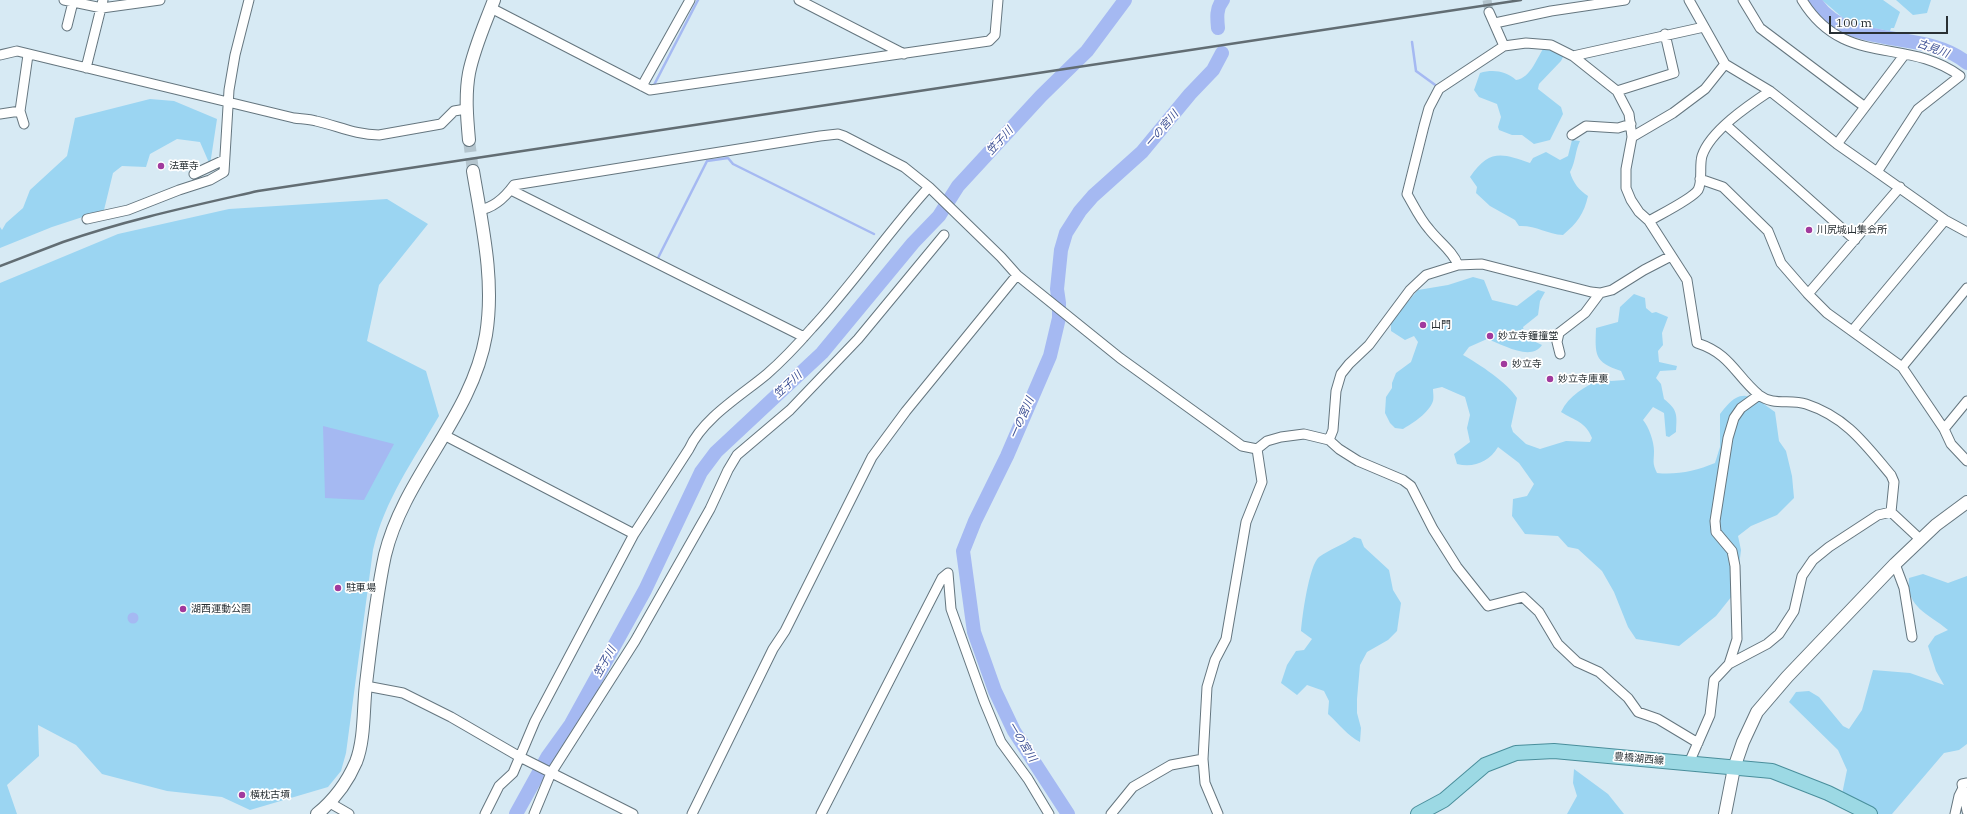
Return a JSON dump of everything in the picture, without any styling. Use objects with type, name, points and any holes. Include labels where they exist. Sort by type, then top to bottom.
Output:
[{"type":"main road","name":"豊橋湖西線","points":[[1418,814],[1444,800],[1485,765],[1516,753],[1554,751],[1772,771],[1804,782],[1870,814]]},
{"type":"street","points":[[67,26],[68,1],[102,4],[160,0]]},
{"type":"street","points":[[87,219],[128,210],[179,190],[210,180],[224,172],[228,102],[235,55],[249,0]]},
{"type":"street","points":[[642,86],[690,0]]},
{"type":"street","points":[[799,0],[904,54]]},
{"type":"street","points":[[469,140],[466,109],[469,73],[492,4],[650,90],[990,41],[995,35],[998,0]]},
{"type":"street","points":[[1495,23],[1551,11],[1625,0]]},
{"type":"street","points":[[1689,0],[1725,64],[1770,91],[1837,144],[1945,220],[1967,232]]},
{"type":"street","points":[[1743,0],[1760,28],[1864,107]]},
{"type":"street","points":[[1802,0],[1822,26],[1852,43],[1878,50],[1925,58],[1949,68],[1960,76],[1918,108],[1877,172]]},
{"type":"street","points":[[86,68],[102,4]]},
{"type":"street","points":[[1489,12],[1504,46]]},
{"type":"street","points":[[1573,56],[1665,34],[1704,27]]},
{"type":"street","points":[[1617,91],[1674,73],[1665,34]]},
{"type":"street","points":[[1458,265],[1457,260],[1428,229],[1408,194],[1428,112],[1439,90],[1504,46],[1526,43],[1551,45],[1573,56],[1617,91],[1629,114],[1632,137],[1626,169],[1626,188],[1631,200],[1639,212],[1649,221],[1687,280],[1697,343],[1721,354],[1759,395],[1770,402],[1804,404],[1834,416],[1846,425],[1891,475],[1894,482],[1891,512]]},
{"type":"street","points":[[0,55],[17,51],[28,55],[294,118],[316,121],[342,130],[368,135],[379,135],[442,124],[454,111],[466,109]]},
{"type":"street","points":[[1837,144],[1905,54]]},
{"type":"street","points":[[24,124],[20,111],[28,55]]},
{"type":"street","points":[[1632,137],[1673,113],[1705,89],[1725,64]]},
{"type":"street","points":[[1649,221],[1691,196],[1698,189],[1702,158],[1706,147],[1716,134],[1726,125],[1770,91]]},
{"type":"street","points":[[0,114],[20,111]]},
{"type":"street","points":[[1572,135],[1586,126],[1618,128],[1631,124]]},
{"type":"street","points":[[1726,125],[1855,240]]},
{"type":"street","points":[[480,210],[487,209],[498,201],[511,190],[514,185],[838,134],[904,167],[929,187],[1001,257],[1017,275],[1120,358],[1242,446],[1257,449],[1267,441],[1281,437],[1304,434],[1329,440],[1339,449],[1358,461],[1403,480],[1411,486],[1433,529],[1457,567],[1488,606],[1523,597],[1539,612],[1558,644],[1577,662],[1604,676],[1628,698],[1638,712],[1658,719],[1698,743]]},
{"type":"street","points":[[194,174],[224,160]]},
{"type":"street","points":[[317,814],[330,803],[348,779],[356,761],[361,737],[377,604],[390,537],[400,511],[455,417],[472,381],[486,336],[489,269],[473,171]]},
{"type":"street","points":[[1700,179],[1723,187],[1768,231],[1781,263],[1827,313],[1853,330],[1902,367],[1944,429],[1951,444],[1967,461]]},
{"type":"street","points":[[485,814],[499,786],[513,773],[522,758],[535,721],[634,534],[702,429],[769,372],[804,337],[929,187]]},
{"type":"street","points":[[1808,294],[1900,187]]},
{"type":"street","points":[[511,190],[804,337]]},
{"type":"street","points":[[1853,330],[1945,220]]},
{"type":"street","points":[[534,814],[551,773],[635,640],[710,509],[728,470],[737,455],[790,410],[858,340],[944,234]]},
{"type":"street","points":[[1329,440],[1333,430],[1336,390],[1341,374],[1369,345],[1418,281],[1433,272],[1458,265],[1482,264],[1600,293],[1612,290],[1644,270],[1671,256]]},
{"type":"street","points":[[692,814],[773,649],[784,631],[872,457],[906,411],[1017,275]]},
{"type":"street","points":[[1902,367],[1967,288]]},
{"type":"street","points":[[1560,354],[1557,342],[1559,333],[1585,313],[1600,293]]},
{"type":"street","points":[[1729,664],[1737,639],[1735,566],[1732,551],[1716,532],[1715,521],[1728,438],[1734,418],[1741,408],[1759,395]]},
{"type":"street","points":[[1944,429],[1967,401]]},
{"type":"street","points":[[444,435],[634,534]]},
{"type":"street","points":[[1218,814],[1205,783],[1202,759],[1206,687],[1215,660],[1226,640],[1246,522],[1262,482],[1257,449]]},
{"type":"street","points":[[1725,814],[1734,768],[1743,742],[1757,712],[1787,677],[1896,564],[1936,525],[1967,502]]},
{"type":"street","points":[[1891,512],[1921,540]]},
{"type":"street","points":[[1689,763],[1710,715],[1714,680],[1729,664],[1767,644],[1778,634],[1794,611],[1802,576],[1813,560],[1829,546],[1878,515],[1891,512]]},
{"type":"street","points":[[1896,564],[1904,588],[1912,637]]},
{"type":"street","points":[[821,814],[942,578],[948,573],[951,608],[987,708],[1001,742],[1028,779],[1049,814]]},
{"type":"street","points":[[366,686],[403,692],[451,717],[522,758],[633,814]]},
{"type":"street","points":[[1111,814],[1133,787],[1171,766],[1202,759]]},
{"type":"street","points":[[1965,786],[1967,811]]},
{"type":"street","points":[[1955,814],[1959,796],[1965,786]]},
{"type":"street","points":[[330,803],[349,814]]},
{"type":"shaded area","points":[[1822,0],[1883,0],[1900,12],[1894,28],[1891,28],[1890,31],[1850,24]]},
{"type":"shaded area","points":[[1896,0],[1931,0],[1927,13],[1913,15]]},
{"type":"shaded area","points":[[1545,46],[1564,55],[1561,61],[1539,84],[1538,89],[1561,107],[1563,114],[1550,140],[1534,144],[1522,135],[1512,135],[1499,130],[1498,127],[1501,117],[1497,104],[1479,97],[1474,90],[1480,73],[1494,71],[1504,73],[1516,80],[1526,75]]},
{"type":"shaded area","points":[[150,99],[174,101],[217,119],[210,165],[200,142],[177,139],[150,154],[146,167],[122,166],[113,173],[104,210],[52,227],[0,248],[0,227],[2,230],[6,223],[23,208],[30,190],[67,156],[75,118]]},
{"type":"shaded area","points":[[1572,140],[1580,141],[1570,172],[1577,186],[1588,196],[1579,218],[1563,235],[1530,227],[1519,226],[1515,220],[1490,206],[1476,193],[1477,187],[1470,177],[1483,162],[1490,158],[1504,156],[1530,163],[1533,158],[1546,152],[1560,160],[1568,156]]},
{"type":"shaded area","name":"湖西運動公園","points":[[387,199],[428,224],[379,285],[367,341],[426,371],[439,416],[392,497],[384,514],[373,550],[346,753],[341,771],[328,787],[250,810],[222,797],[167,791],[102,774],[76,745],[38,725],[39,756],[7,785],[17,814],[0,814],[0,283],[118,234],[229,209]]},
{"type":"shaded area","points":[[1473,277],[1484,280],[1492,300],[1517,306],[1538,290],[1545,292],[1540,301],[1538,315],[1523,327],[1527,336],[1542,345],[1537,350],[1524,352],[1508,348],[1487,339],[1469,347],[1463,355],[1500,380],[1513,392],[1517,398],[1511,426],[1513,432],[1526,444],[1540,449],[1566,441],[1590,442],[1592,438],[1586,428],[1579,422],[1561,412],[1573,396],[1602,378],[1611,381],[1625,380],[1621,371],[1612,368],[1601,361],[1598,356],[1596,351],[1596,328],[1618,322],[1620,307],[1634,294],[1645,298],[1646,308],[1652,313],[1656,312],[1668,317],[1662,333],[1663,345],[1658,351],[1659,362],[1677,366],[1676,370],[1660,371],[1656,378],[1661,384],[1664,399],[1672,406],[1676,413],[1676,432],[1669,437],[1666,436],[1664,413],[1653,407],[1643,420],[1652,439],[1654,447],[1654,464],[1657,473],[1686,472],[1715,463],[1720,447],[1720,414],[1729,403],[1736,398],[1746,396],[1757,399],[1775,412],[1779,441],[1786,451],[1792,476],[1794,498],[1777,515],[1751,526],[1738,536],[1741,550],[1736,591],[1716,616],[1679,646],[1636,639],[1628,627],[1614,592],[1602,571],[1578,549],[1568,547],[1558,536],[1525,534],[1512,516],[1513,499],[1527,496],[1534,484],[1519,463],[1498,447],[1490,457],[1480,463],[1469,465],[1457,464],[1454,454],[1470,442],[1467,428],[1470,415],[1465,397],[1442,387],[1433,389],[1433,401],[1428,410],[1420,417],[1403,429],[1395,428],[1390,423],[1385,413],[1386,397],[1392,388],[1392,383],[1396,373],[1411,362],[1418,342],[1414,336],[1405,340],[1391,331],[1391,321],[1418,290],[1448,285]]},
{"type":"shaded area","points":[[323,426],[394,444],[364,500],[325,498]]},
{"type":"shaded area","points":[[1354,537],[1361,539],[1364,547],[1389,570],[1393,590],[1401,603],[1397,631],[1388,640],[1367,652],[1360,665],[1357,713],[1361,728],[1360,742],[1328,714],[1329,701],[1324,691],[1307,685],[1297,695],[1281,683],[1287,665],[1296,651],[1304,650],[1312,639],[1301,631],[1309,580],[1315,562],[1323,554]]},
{"type":"shaded area","points":[[1923,574],[1948,583],[1967,576],[1967,744],[1959,750],[1944,753],[1892,814],[1870,814],[1841,799],[1847,770],[1838,750],[1789,702],[1796,692],[1809,691],[1819,697],[1843,726],[1849,729],[1862,710],[1873,670],[1910,673],[1944,685],[1936,671],[1928,646],[1935,636],[1948,630],[1920,609],[1911,596],[1909,588],[1909,578]]},
{"type":"shaded area","points":[[133,612],[137,614],[139,618],[137,622],[133,624],[129,622],[127,618],[129,614]]},
{"type":"shaded area","points":[[1574,769],[1608,794],[1624,814],[1567,814],[1577,796],[1573,783]]},
{"type":"waterway","points":[[653,87],[698,0]]},
{"type":"waterway","name":"笠子川","points":[[516,814],[548,756],[571,724],[645,590],[701,472],[716,452],[822,353],[913,243],[939,216],[958,186],[1041,96],[1087,51],[1125,0]]},
{"type":"waterway","name":"一の宮川","points":[[1218,28],[1218,10],[1223,0]]},
{"type":"waterway","name":"古見川","points":[[1814,0],[1828,16],[1845,27],[1886,38],[1929,45],[1949,52],[1967,63]]},
{"type":"waterway","points":[[1412,42],[1416,71],[1438,87]]},
{"type":"waterway","name":"一の宮川","points":[[1068,814],[1014,731],[995,691],[974,632],[963,551],[975,521],[1007,456],[1050,356],[1059,318],[1057,289],[1061,250],[1066,233],[1080,211],[1093,196],[1142,152],[1190,94],[1213,70],[1222,53]]},
{"type":"waterway","points":[[657,260],[707,161],[728,158],[733,164],[874,234]]},
{"type":"tunnel","points":[[1487,0],[1489,12]]},
{"type":"tunnel","points":[[469,140],[473,171]]},
{"type":"railway","points":[[0,266],[63,242],[111,227],[159,214],[258,191],[1521,0]]},
{"type":"place","name":"法華寺","points":[[161,166]]},
{"type":"place","name":"川尻城山集会所","points":[[1809,230]]},
{"type":"place","name":"山門","points":[[1423,325]]},
{"type":"place","name":"妙立寺鐘撞堂","points":[[1490,336]]},
{"type":"place","name":"妙立寺","points":[[1504,364]]},
{"type":"place","name":"妙立寺庫裏","points":[[1550,379]]},
{"type":"place","name":"駐車場","points":[[338,588]]},
{"type":"place","name":"湖西運動公園","points":[[183,609]]},
{"type":"place","name":"横枕古墳","points":[[242,795]]}]
